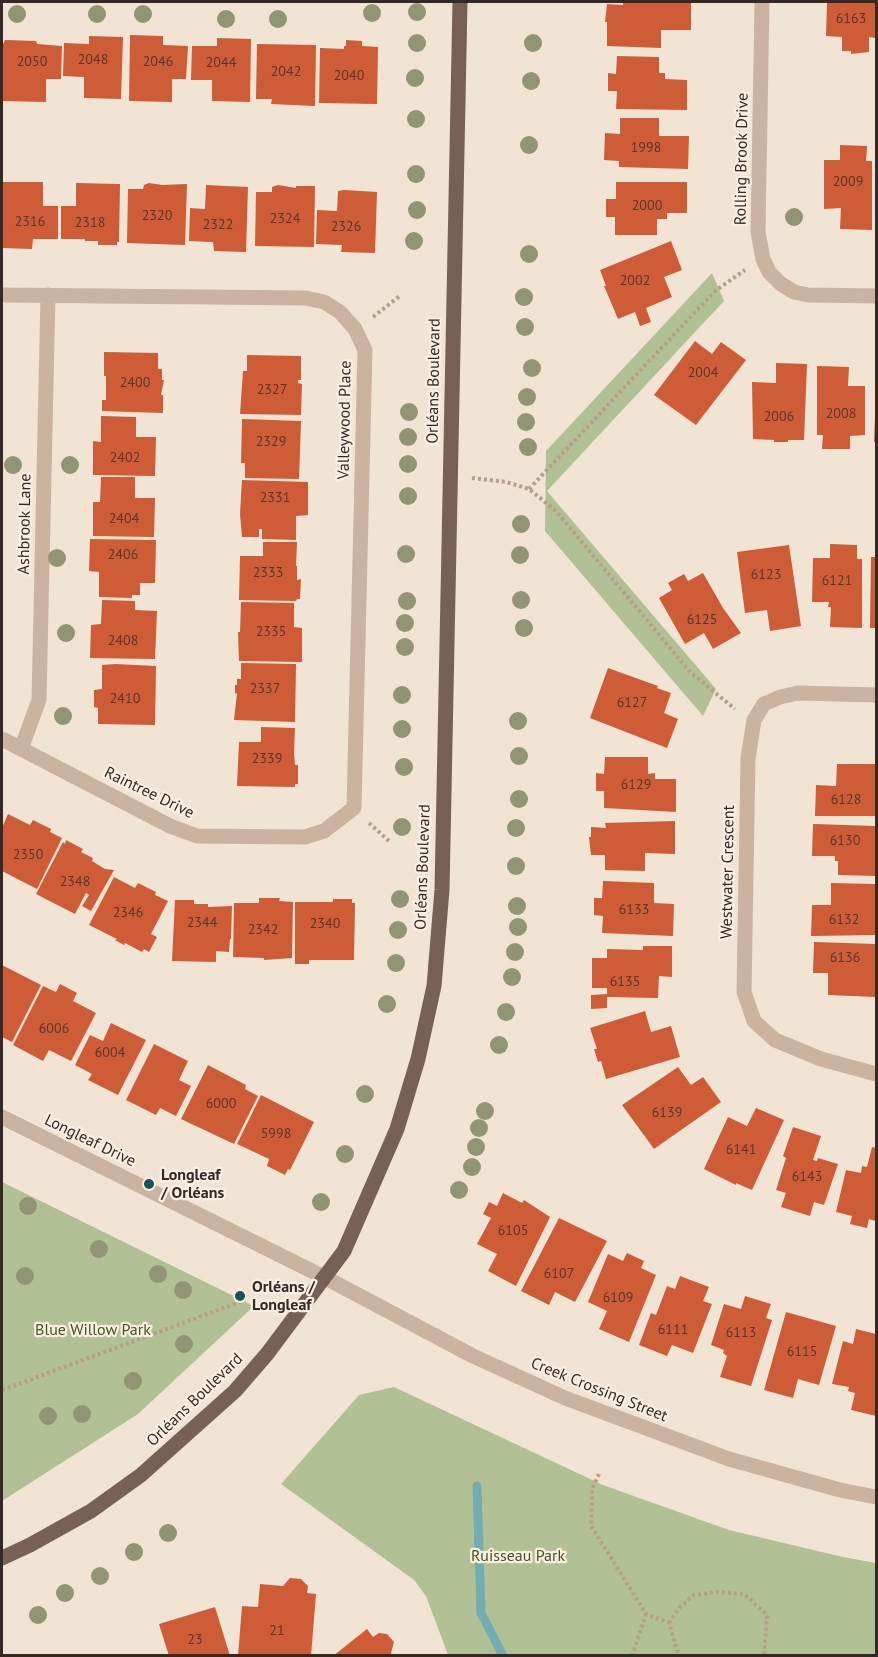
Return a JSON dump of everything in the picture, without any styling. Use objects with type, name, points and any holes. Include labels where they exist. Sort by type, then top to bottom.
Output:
[{"type":"main road","name":"Orléans Boulevard","points":[[2,1558],[91,1511],[141,1476],[235,1391],[267,1354],[344,1251],[397,1129],[418,1059],[434,986],[442,890],[460,2]]},
{"type":"street","name":"Rolling Brook Drive","points":[[762,2],[758,232],[769,272],[781,284],[794,292],[808,295],[876,296]]},
{"type":"street","name":"Valleywood Place","points":[[2,295],[306,298],[324,302],[340,312],[355,329],[365,350],[354,808]]},
{"type":"street","name":"Ashbrook Lane","points":[[21,749],[39,700],[48,295]]},
{"type":"street","points":[[754,720],[764,704],[798,693],[876,695]]},
{"type":"street","name":"Westwater Crescent","points":[[754,720],[748,759],[744,992],[754,1021],[775,1040],[821,1059],[876,1074]]},
{"type":"street","name":"Raintree Drive","points":[[2,740],[170,826],[197,836],[305,837],[324,831],[354,808]]},
{"type":"street","name":"Longleaf Drive","points":[[2,1116],[324,1277]]},
{"type":"street","name":"Creek Crossing Street","points":[[324,1277],[473,1356],[565,1398],[729,1459],[840,1490],[876,1497]]},
{"type":"path","points":[[529,489],[715,291],[737,274],[764,259]]},
{"type":"path","points":[[355,329],[401,296]]},
{"type":"path","points":[[450,475],[506,482],[529,489],[556,511],[690,672],[736,710],[754,720]]},
{"type":"path","points":[[2,1390],[245,1300]]},
{"type":"path","points":[[599,1474],[592,1489],[591,1527],[646,1614],[669,1623]]},
{"type":"path","points":[[669,1623],[694,1595],[717,1592],[744,1594],[767,1615],[764,1656]]},
{"type":"path","points":[[632,1656],[646,1614]]},
{"type":"path","points":[[669,1623],[679,1656]]},
{"type":"green space","points":[[712,273],[724,301],[547,491],[716,689],[703,716],[545,531],[546,451]]},
{"type":"green space","name":"Blue Willow Park","points":[[2,1182],[254,1306],[138,1414],[2,1501]]},
{"type":"green space","name":"Ruisseau Park","points":[[394,1387],[603,1485],[729,1530],[876,1563],[876,1655],[448,1655],[426,1596],[414,1580],[281,1484],[359,1395]]},
{"type":"building","points":[[623,2],[691,2],[691,30],[661,30],[661,48],[607,46],[607,22],[605,22],[607,4],[623,5]]},
{"type":"building","points":[[827,2],[875,2],[875,38],[869,37],[869,52],[851,54],[851,51],[842,51],[842,37],[826,36]]},
{"type":"building","points":[[130,35],[163,36],[163,45],[188,46],[186,79],[172,79],[172,102],[129,101]]},
{"type":"building","points":[[89,36],[123,37],[121,99],[84,98],[84,77],[63,76],[64,43],[89,44]]},
{"type":"building","points":[[217,38],[251,39],[250,102],[212,101],[212,80],[191,80],[192,46],[217,46]]},
{"type":"building","points":[[5,40],[36,41],[37,44],[62,46],[61,79],[46,79],[46,102],[2,101],[3,44]]},
{"type":"building","points":[[346,40],[362,41],[362,46],[378,47],[377,104],[319,103],[320,48],[344,49]]},
{"type":"building","points":[[257,44],[316,45],[315,106],[271,104],[272,99],[256,99]]},
{"type":"building","points":[[617,56],[659,57],[659,73],[665,73],[665,79],[687,80],[687,110],[616,109],[617,91],[608,91],[608,73],[616,74]]},
{"type":"building","points":[[620,118],[659,118],[659,136],[689,136],[688,169],[619,167],[619,161],[604,160],[605,133],[620,134]]},
{"type":"building","points":[[840,145],[867,146],[866,161],[872,161],[872,230],[840,229],[841,208],[824,209],[824,160],[840,160]]},
{"type":"building","points":[[2,182],[43,182],[43,206],[58,206],[58,239],[33,239],[32,249],[2,248]]},
{"type":"building","points":[[616,182],[687,182],[687,213],[667,213],[667,219],[657,219],[657,235],[615,235],[615,217],[606,217],[606,199],[616,199]]},
{"type":"building","points":[[76,183],[120,184],[119,242],[117,245],[98,245],[98,241],[85,241],[85,239],[61,239],[61,206],[76,206]]},
{"type":"building","points":[[149,183],[187,184],[185,245],[127,243],[128,189],[143,189],[144,185]]},
{"type":"building","points":[[206,185],[248,187],[246,252],[214,251],[213,242],[189,241],[190,208],[205,209]]},
{"type":"building","points":[[278,185],[296,188],[296,186],[315,186],[314,247],[255,246],[256,192],[272,192],[272,187]]},
{"type":"building","points":[[338,191],[377,192],[375,253],[341,252],[342,245],[316,244],[317,210],[337,211]]},
{"type":"building","points":[[671,241],[682,270],[664,277],[672,297],[646,308],[651,322],[640,326],[635,312],[618,319],[600,270]]},
{"type":"building","points":[[695,341],[712,354],[721,342],[746,360],[696,425],[654,395]]},
{"type":"building","points":[[104,352],[158,353],[158,369],[162,369],[162,380],[164,380],[161,395],[163,395],[163,413],[102,411],[102,400],[106,400]]},
{"type":"building","points":[[247,355],[301,356],[301,380],[298,380],[298,383],[302,384],[301,415],[240,414],[243,371],[247,371]]},
{"type":"building","points":[[776,363],[807,364],[804,440],[774,442],[774,440],[753,439],[752,382],[776,383]]},
{"type":"building","points":[[817,366],[849,367],[848,386],[865,386],[865,435],[850,436],[850,449],[822,449],[823,435],[817,435]]},
{"type":"building","points":[[875,415],[876,442],[874,442]]},
{"type":"building","points":[[101,416],[136,417],[136,437],[156,437],[155,476],[93,475],[93,441],[101,442]]},
{"type":"building","points":[[242,419],[301,421],[299,479],[245,478],[245,463],[241,463]]},
{"type":"building","points":[[101,477],[135,477],[135,498],[155,498],[154,537],[93,536],[93,502],[100,502]]},
{"type":"building","points":[[242,480],[308,482],[308,515],[296,516],[296,540],[262,539],[262,529],[259,529],[259,537],[242,537],[240,514]]},
{"type":"building","points":[[90,539],[156,540],[155,583],[140,583],[140,595],[132,595],[132,598],[99,597],[99,572],[89,571]]},
{"type":"building","points":[[263,542],[297,542],[296,566],[297,580],[301,579],[300,599],[296,601],[239,600],[240,556],[263,556]]},
{"type":"building","points":[[830,544],[857,545],[857,559],[862,559],[862,628],[830,627],[829,602],[812,602],[813,558],[830,558]]},
{"type":"building","points":[[789,545],[801,626],[770,631],[767,610],[745,613],[737,552]]},
{"type":"building","points":[[871,557],[876,557],[876,628],[870,628]]},
{"type":"building","points":[[703,573],[723,608],[741,633],[713,649],[704,633],[685,644],[659,598],[672,590],[668,583],[684,574],[688,581]]},
{"type":"building","points":[[102,600],[135,601],[135,610],[157,611],[155,659],[90,658],[91,625],[101,624]]},
{"type":"building","points":[[241,602],[294,603],[294,627],[302,628],[302,662],[239,661],[238,632],[240,632]]},
{"type":"building","points":[[241,663],[296,664],[295,722],[234,720],[237,693],[235,694],[235,685],[237,685],[237,679],[241,679]]},
{"type":"building","points":[[102,665],[156,666],[155,725],[98,724],[98,708],[94,707],[94,690],[102,689]]},
{"type":"building","points":[[608,668],[671,693],[664,713],[678,719],[667,748],[590,718]]},
{"type":"building","points":[[261,727],[295,728],[294,752],[295,765],[298,765],[298,784],[295,784],[295,787],[237,786],[239,742],[261,742]]},
{"type":"building","points":[[605,757],[648,757],[648,774],[655,773],[655,779],[676,779],[676,812],[604,808],[604,791],[596,791],[596,773],[604,774]]},
{"type":"building","points":[[837,764],[876,764],[876,816],[815,816],[816,785],[836,786]]},
{"type":"building","points":[[8,814],[30,825],[33,820],[51,829],[50,832],[62,838],[37,889],[2,871],[2,828]]},
{"type":"building","points":[[675,821],[675,854],[645,853],[645,871],[605,870],[605,855],[591,855],[589,837],[591,837],[591,827],[606,828],[605,823]]},
{"type":"building","points":[[813,824],[876,826],[876,876],[838,875],[838,861],[835,861],[835,856],[812,856]]},
{"type":"building","points":[[66,840],[83,849],[81,852],[93,858],[92,861],[105,869],[114,870],[91,911],[82,906],[89,895],[86,893],[75,914],[36,894]]},
{"type":"building","points":[[114,877],[135,888],[138,883],[168,901],[151,934],[157,937],[149,952],[144,949],[142,952],[125,943],[124,945],[89,925]]},
{"type":"building","points":[[603,881],[654,883],[654,903],[674,904],[673,936],[602,933],[603,916],[594,915],[594,898],[602,898]]},
{"type":"building","points":[[831,883],[876,884],[876,935],[811,936],[812,905],[831,905]]},
{"type":"building","points":[[259,898],[280,898],[279,901],[293,902],[292,958],[264,960],[264,958],[233,957],[234,903],[259,903]]},
{"type":"building","points":[[333,899],[352,899],[352,903],[355,903],[354,960],[309,960],[309,964],[295,964],[295,902],[333,902]]},
{"type":"building","points":[[175,900],[194,900],[194,904],[208,904],[208,907],[232,906],[229,952],[216,951],[216,962],[172,961]]},
{"type":"building","points":[[814,942],[876,944],[876,997],[828,995],[828,973],[813,973]]},
{"type":"building","points":[[643,946],[672,946],[672,977],[659,976],[658,998],[607,997],[607,1008],[591,1009],[591,995],[607,994],[607,988],[592,988],[592,958],[607,958],[607,949],[643,950]]},
{"type":"building","points":[[2,965],[41,985],[12,1042],[2,1037]]},
{"type":"building","points":[[60,984],[77,993],[73,1001],[96,1013],[71,1061],[49,1050],[43,1061],[13,1045],[43,986],[56,992]]},
{"type":"building","points":[[645,1011],[651,1032],[671,1026],[680,1057],[606,1079],[601,1061],[598,1062],[594,1049],[597,1049],[590,1028]]},
{"type":"building","points":[[111,1023],[146,1040],[118,1095],[88,1080],[92,1074],[75,1065],[90,1035],[103,1041]]},
{"type":"building","points":[[154,1044],[188,1061],[179,1080],[191,1086],[176,1116],[160,1108],[156,1115],[126,1100]]},
{"type":"building","points":[[208,1065],[246,1085],[245,1089],[258,1096],[234,1144],[181,1119]]},
{"type":"building","points":[[678,1067],[691,1085],[703,1077],[721,1102],[654,1149],[622,1105]]},
{"type":"building","points":[[261,1095],[314,1122],[290,1170],[288,1169],[285,1175],[267,1166],[269,1159],[237,1144]]},
{"type":"building","points":[[756,1108],[784,1120],[752,1190],[736,1183],[736,1185],[704,1169],[728,1117],[747,1126]]},
{"type":"building","points":[[793,1127],[821,1136],[813,1160],[817,1161],[818,1158],[838,1164],[824,1205],[814,1202],[810,1216],[781,1207],[786,1193],[776,1190],[786,1158],[783,1156]]},
{"type":"building","points":[[872,1147],[876,1148],[876,1221],[869,1219],[867,1228],[850,1224],[852,1216],[836,1212],[846,1170],[861,1173],[862,1166],[867,1167]]},
{"type":"building","points":[[503,1193],[522,1203],[524,1200],[550,1217],[516,1286],[488,1271],[497,1254],[477,1244],[491,1218],[483,1214],[489,1202],[497,1206]]},
{"type":"building","points":[[559,1218],[607,1241],[575,1302],[555,1292],[549,1305],[521,1291]]},
{"type":"building","points":[[627,1253],[644,1261],[641,1268],[656,1275],[629,1342],[599,1329],[607,1311],[588,1302],[608,1254],[623,1261]]},
{"type":"building","points":[[680,1276],[709,1287],[703,1301],[712,1304],[693,1353],[672,1345],[667,1356],[639,1345],[651,1313],[656,1315],[667,1286],[675,1289]]},
{"type":"building","points":[[745,1296],[771,1304],[766,1318],[772,1320],[751,1386],[720,1377],[727,1356],[723,1353],[724,1350],[711,1345],[724,1304],[741,1309]]},
{"type":"building","points":[[786,1312],[836,1326],[819,1385],[798,1379],[793,1398],[764,1390]]},
{"type":"building","points":[[856,1329],[876,1334],[876,1416],[851,1410],[855,1393],[848,1391],[849,1387],[832,1384],[843,1341],[853,1344]]},
{"type":"building","points":[[290,1578],[301,1579],[308,1586],[307,1593],[316,1594],[311,1656],[238,1656],[242,1606],[258,1607],[260,1584],[283,1586]]},
{"type":"building","points":[[215,1607],[230,1656],[169,1656],[159,1624]]},
{"type":"building","points":[[367,1629],[373,1637],[379,1633],[387,1634],[394,1642],[391,1653],[393,1656],[333,1656]]},
{"type":"waterway","points":[[477,1486],[481,1613],[503,1656]]},
{"type":"place","name":"Longleaf / Orléans","points":[[149,1184]]},
{"type":"place","name":"Orléans / Longleaf","points":[[240,1296]]}]
